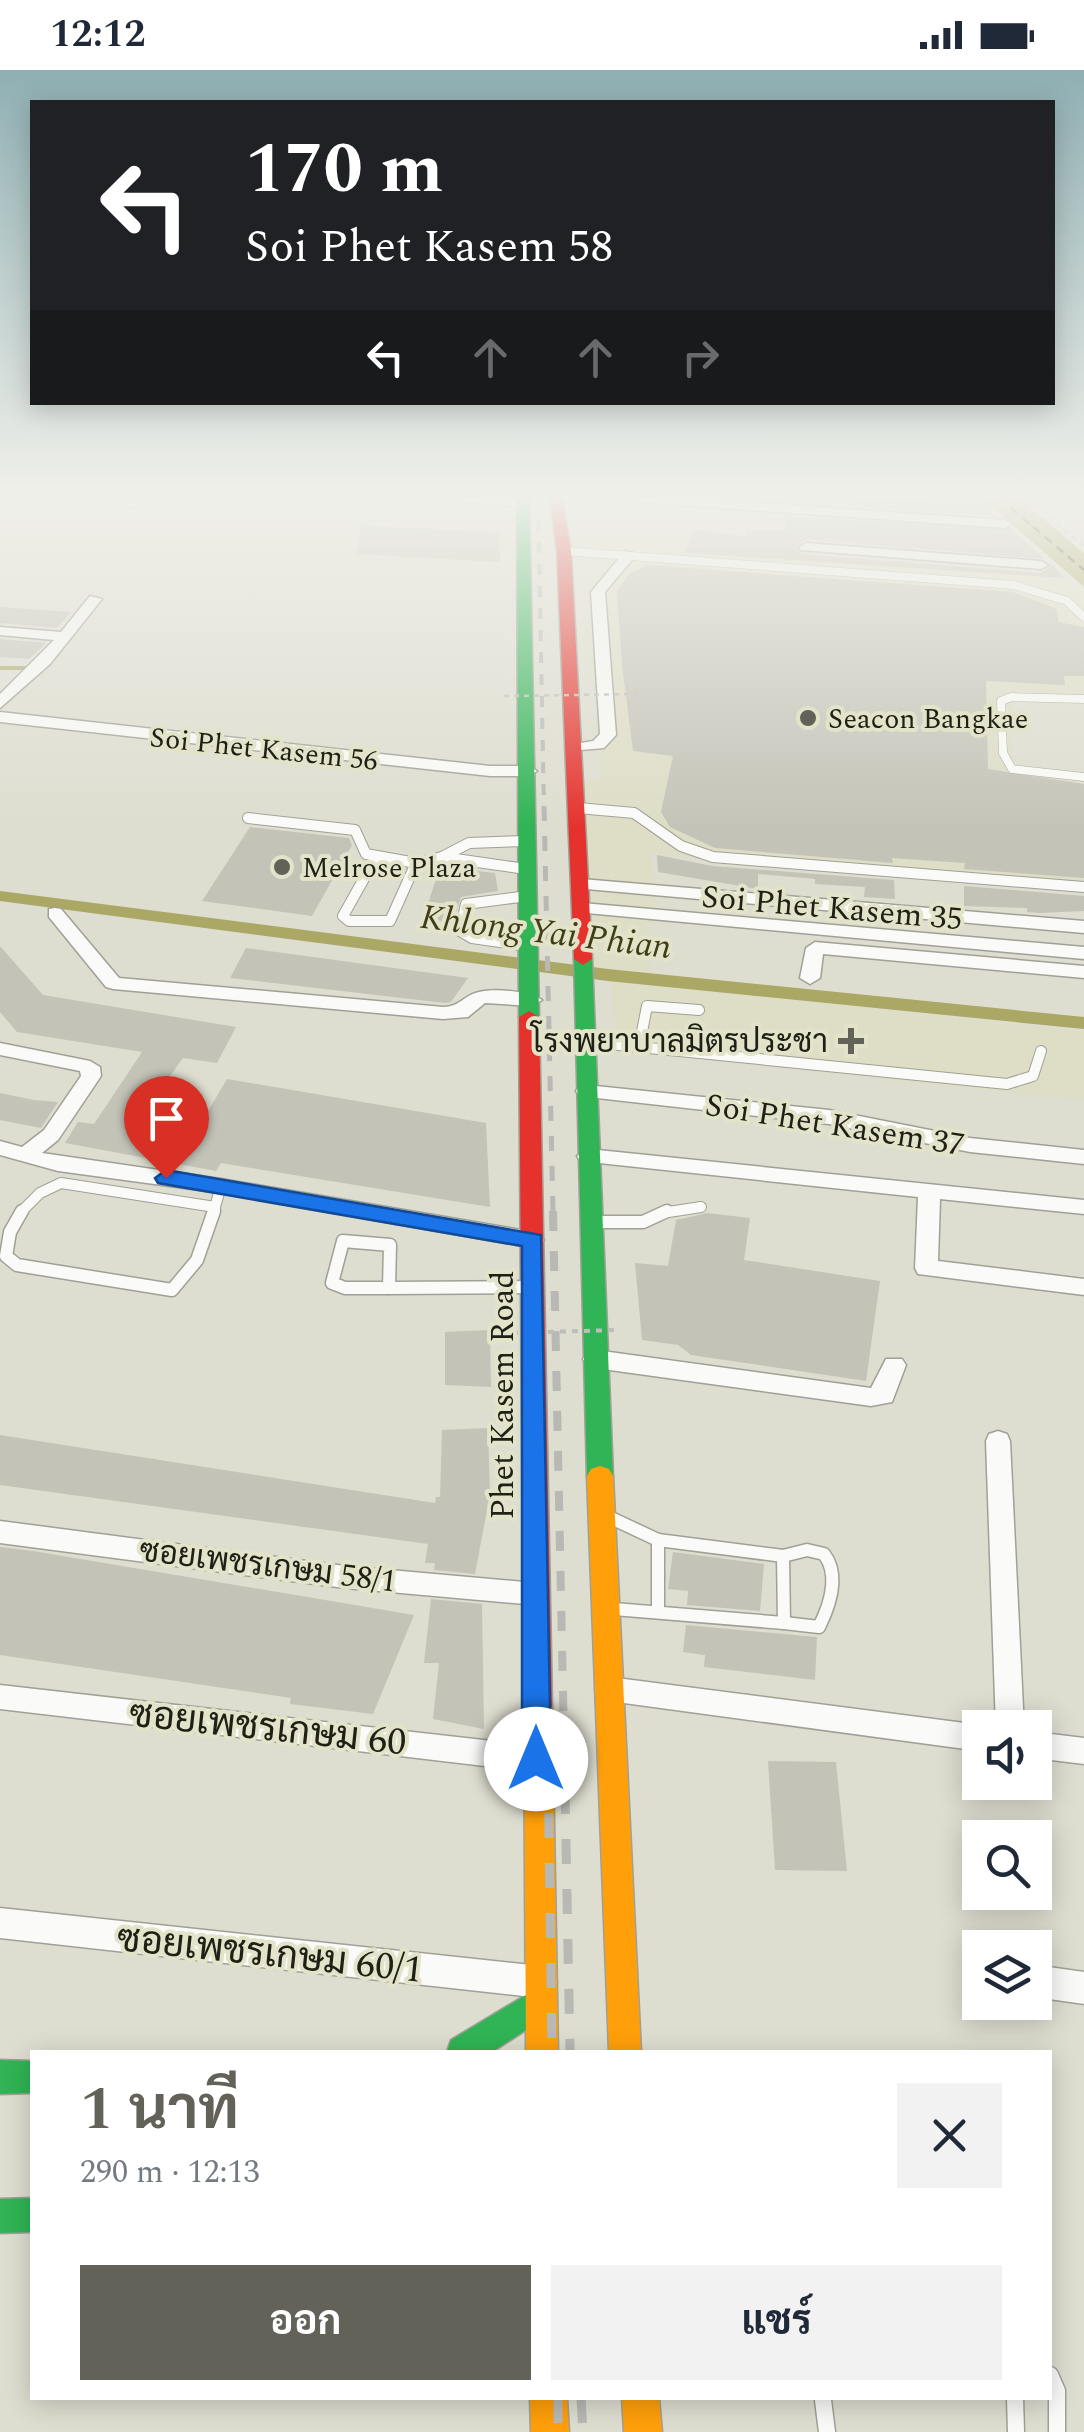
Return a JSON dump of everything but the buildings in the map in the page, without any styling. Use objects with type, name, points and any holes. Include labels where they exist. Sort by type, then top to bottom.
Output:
[{"type":"main road","name":"Phet Kasem Road","points":[[525,608],[542,2050]]},
{"type":"main road","points":[[567,608],[584,944],[593,1315],[625,2050]]},
{"type":"main road","points":[[534,1314],[583,1334],[595,1352]]},
{"type":"main road","points":[[534,1354],[563,1328],[580,1324],[593,1315]]},
{"type":"main road","points":[[466,2050],[541,1992]]},
{"type":"main road","points":[[0,2078],[30,2078]]},
{"type":"main road","points":[[0,2216],[30,2215]]},
{"type":"main road","points":[[550,2400],[550,2432]]},
{"type":"main road","points":[[641,2400],[643,2432]]},
{"type":"street","points":[[2,698],[46,661],[88,608]]},
{"type":"street","points":[[575,748],[598,745],[608,735],[599,608]]},
{"type":"street","points":[[0,632],[65,637]]},
{"type":"street","name":"Soi Phet Kasem 56","points":[[0,717],[490,771],[529,770]]},
{"type":"street","points":[[582,896],[834,940],[1084,972]]},
{"type":"street","name":"Soi Phet Kasem 35","points":[[582,896],[1084,927]]},
{"type":"street","points":[[55,913],[114,984],[461,1014],[482,997],[532,1000]]},
{"type":"street","points":[[810,978],[816,948],[834,940],[1084,953]]},
{"type":"street","points":[[0,1049],[90,1067],[91,1076],[52,1134],[28,1153]]},
{"type":"street","name":"Soi Phet Kasem 37","points":[[586,1090],[829,1116],[954,1142],[1084,1157]]},
{"type":"street","points":[[0,1148],[58,1164],[220,1196],[533,1240]]},
{"type":"street","points":[[588,1156],[1084,1207]]},
{"type":"street","points":[[929,1190],[926,1268],[1084,1287]]},
{"type":"street","points":[[595,1352],[871,1397],[883,1396],[894,1366]]},
{"type":"street","points":[[998,1442],[1009,1710]]},
{"type":"street","name":"ซอยเพชรเกษม 58/1","points":[[0,1532],[345,1577],[536,1594]]},
{"type":"street","points":[[610,1689],[962,1736]]},
{"type":"street","name":"ซอยเพชรเกษม 60","points":[[0,1697],[536,1759]]},
{"type":"street","points":[[1052,1747],[1084,1751]]},
{"type":"street","name":"ซอยเพชรเกษม 60/1","points":[[0,1923],[541,1992]]},
{"type":"street","points":[[1052,1983],[1084,1988]]},
{"type":"lane","points":[[1084,699],[1011,697],[1001,701],[1004,753],[1012,769],[1084,777]]},
{"type":"lane","points":[[578,808],[634,813],[681,846],[713,857],[1084,887]]},
{"type":"lane","points":[[248,818],[355,830],[362,836],[362,851],[374,859],[416,863],[442,857],[469,843],[529,842]]},
{"type":"lane","points":[[442,857],[530,870]]},
{"type":"lane","points":[[374,859],[342,916],[348,922],[390,922],[416,863]]},
{"type":"lane","points":[[529,896],[466,904],[460,931],[531,957]]},
{"type":"lane","points":[[638,1048],[648,1006],[699,1010]]},
{"type":"lane","points":[[585,1042],[1007,1084],[1034,1076],[1041,1052]]},
{"type":"lane","points":[[61,1183],[220,1196],[186,1280],[172,1290],[17,1265],[6,1256],[6,1241],[31,1198],[42,1188],[61,1183]]},
{"type":"lane","points":[[590,1222],[643,1222],[670,1209],[701,1206]]},
{"type":"lane","points":[[388,1288],[390,1245],[343,1241],[332,1283],[345,1288],[388,1288],[534,1286]]},
{"type":"lane","points":[[603,1514],[658,1540],[783,1556],[814,1549],[823,1552],[830,1563],[832,1585],[829,1610],[819,1627],[658,1610],[606,1609]]},
{"type":"lane","points":[[658,1540],[658,1610]]},
{"type":"lane","points":[[783,1556],[784,1624]]},
{"type":"lane","points":[[1052,2380],[1057,2432]]},
{"type":"lane","points":[[823,2400],[826,2432]]},
{"type":"lane","points":[[1015,2400],[1016,2432]]},
{"type":"path","points":[[504,696],[642,694]]},
{"type":"path","points":[[512,1333],[616,1330]]},
{"type":"shaded area","name":"Seacon Bangkae","points":[[588,608],[1084,608],[1084,705],[1014,701],[1011,759],[1019,766],[1084,771],[1084,890],[722,862],[651,852],[657,922],[648,925],[650,974],[594,967],[583,782],[600,779]]},
{"type":"shaded area","name":"โรงพยาบาลมิตรประชา","points":[[611,979],[1084,1032],[1084,1100],[618,1051]]},
{"type":"waterway","points":[[0,668],[31,668]]},
{"type":"waterway","name":"Khlong Yai Phian","points":[[0,896],[608,975],[1084,1023]]},
{"type":"railway","points":[[540,608],[544,808]]},
{"type":"railway","points":[[544,806],[553,1213]]},
{"type":"railway","points":[[553,1211],[564,1742]]},
{"type":"railway","points":[[564,1739],[570,2050]]},
{"type":"railway","points":[[548,1763],[552,2050]]},
{"type":"railway","points":[[558,2400],[558,2432]]},
{"type":"railway","points":[[581,2400],[583,2432]]},
{"type":"traffic: fast","points":[[524,608],[529,1017]]},
{"type":"traffic: fast","points":[[583,959],[600,1476]]},
{"type":"traffic: fast","points":[[466,2050],[541,2002]]},
{"type":"traffic: fast","points":[[0,2077],[30,2077]]},
{"type":"traffic: fast","points":[[0,2216],[30,2215]]},
{"type":"traffic: slow","points":[[600,1476],[625,2050]]},
{"type":"traffic: slow","points":[[538,1706],[542,2050]]},
{"type":"traffic: slow","points":[[549,2400],[550,2432]]},
{"type":"traffic: slow","points":[[641,2400],[643,2432]]},
{"type":"traffic: jam","points":[[567,608],[583,959]]},
{"type":"traffic: jam","points":[[529,1017],[538,1706]]},
{"type":"place","name":"Seacon Bangkae","points":[[808,718]]},
{"type":"place","name":"Melrose Plaza","points":[[282,867]]},
{"type":"place","name":"โรงพยาบาลมิตรประชา","points":[[851,1041]]},
{"type":"route","points":[[166,1178],[533,1240],[536,1759]]}]
